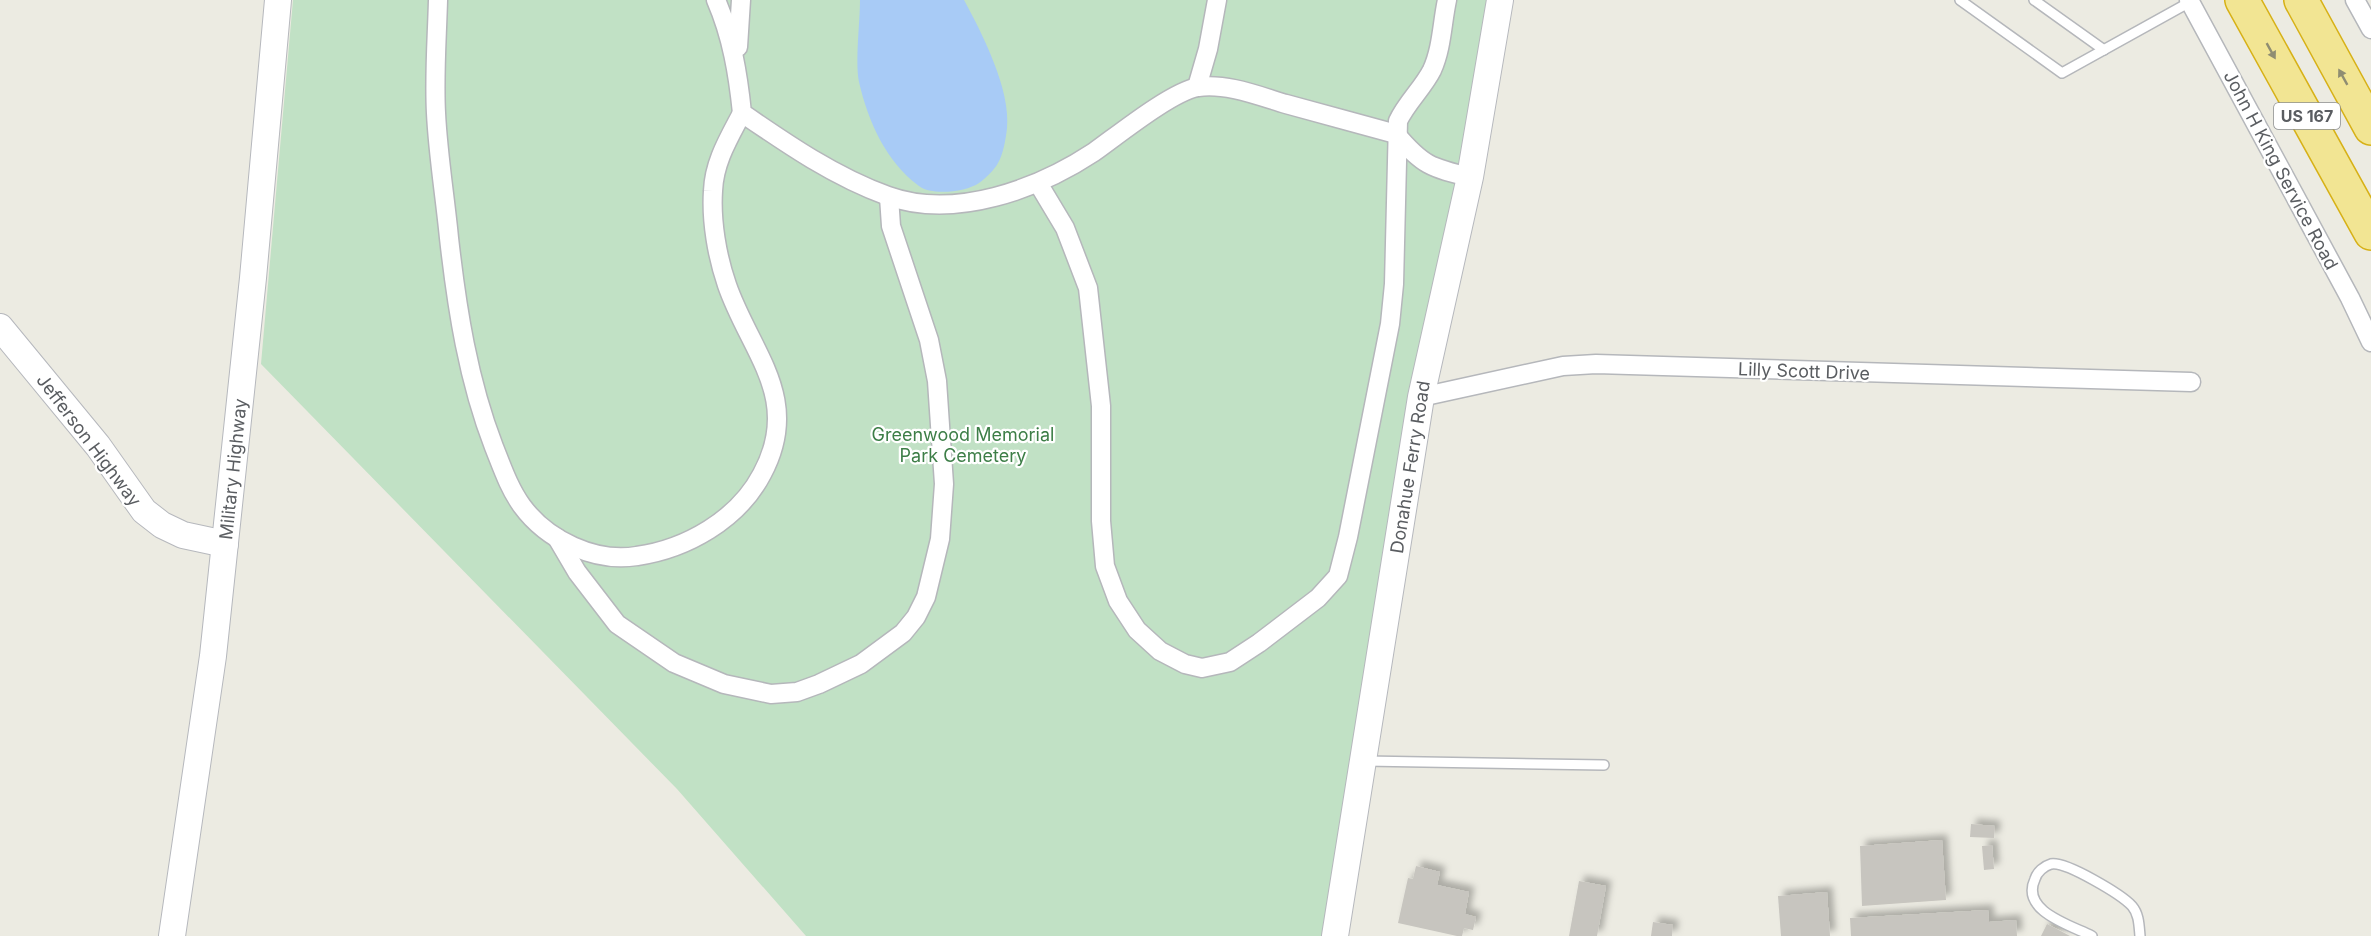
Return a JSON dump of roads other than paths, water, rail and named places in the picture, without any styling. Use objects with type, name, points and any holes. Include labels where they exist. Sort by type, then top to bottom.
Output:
[{"type":"highway","name":"US 167","points":[[2242,0],[2371,233]]},
{"type":"highway","name":"US 167","points":[[2301,0],[2370,127]]},
{"type":"highway","points":[[2327,153],[2371,254]]},
{"type":"main road","name":"Military Highway","points":[[172,936],[213,656],[278,0]]},
{"type":"main road","name":"Donahue Ferry Road","points":[[1335,936],[1421,397],[1470,177],[1500,0]]},
{"type":"main road","name":"Jefferson Highway","points":[[0,327],[98,446],[144,511],[162,525],[183,535],[225,544]]},
{"type":"street","points":[[438,0],[436,115],[454,284],[473,381],[486,428],[511,489],[523,508],[557,538],[579,549],[603,556],[629,557],[678,547],[724,518],[744,499],[762,475],[774,446],[777,419],[776,393],[768,370],[727,286],[714,228],[713,189],[720,156],[742,113],[738,73],[728,30],[716,0]]},
{"type":"street","points":[[738,73],[741,0]]},
{"type":"street","points":[[1197,87],[1212,30],[1217,0]]},
{"type":"street","points":[[1038,183],[1065,228],[1088,288],[1101,406],[1101,521],[1105,566],[1118,601],[1137,630],[1160,651],[1185,664],[1202,668],[1230,662],[1318,598],[1338,576],[1348,537],[1390,324],[1394,284],[1398,121],[1404,108],[1431,71],[1438,52],[1447,0]]},
{"type":"street","points":[[2355,0],[2371,29]]},
{"type":"street","name":"John H King Service Road","points":[[2189,1],[2350,298],[2371,342]]},
{"type":"street","points":[[742,113],[789,146],[889,196],[922,202],[957,203],[987,198],[1038,183],[1084,158],[1162,104],[1197,87],[1233,89],[1396,134],[1413,155],[1437,169],[1470,177]]},
{"type":"street","points":[[557,538],[577,572],[617,624],[674,663],[724,684],[771,694],[797,692],[861,664],[903,633],[916,617],[927,597],[940,539],[944,484],[937,381],[929,340],[891,226],[889,196]]},
{"type":"street","name":"Lilly Scott Drive","points":[[1421,397],[1563,366],[1596,364],[2192,382]]},
{"type":"lane","points":[[1960,0],[2062,73],[2189,1]]},
{"type":"lane","points":[[2034,0],[2104,50]]},
{"type":"lane","points":[[1363,761],[1604,765]]},
{"type":"lane","points":[[2092,936],[2040,909],[2033,898],[2031,889],[2038,873],[2045,867],[2052,864],[2065,866],[2118,894],[2132,906],[2138,915],[2140,936]]},
{"type":"water","points":[[860,0],[964,0],[994,62],[1005,97],[1007,113],[1006,137],[1000,160],[979,183],[966,189],[949,192],[925,189],[907,176],[888,153],[873,126],[859,82]]},
{"type":"park label","name":"Greenwood Memorial Park Cemetery","points":[[963,444]]}]
